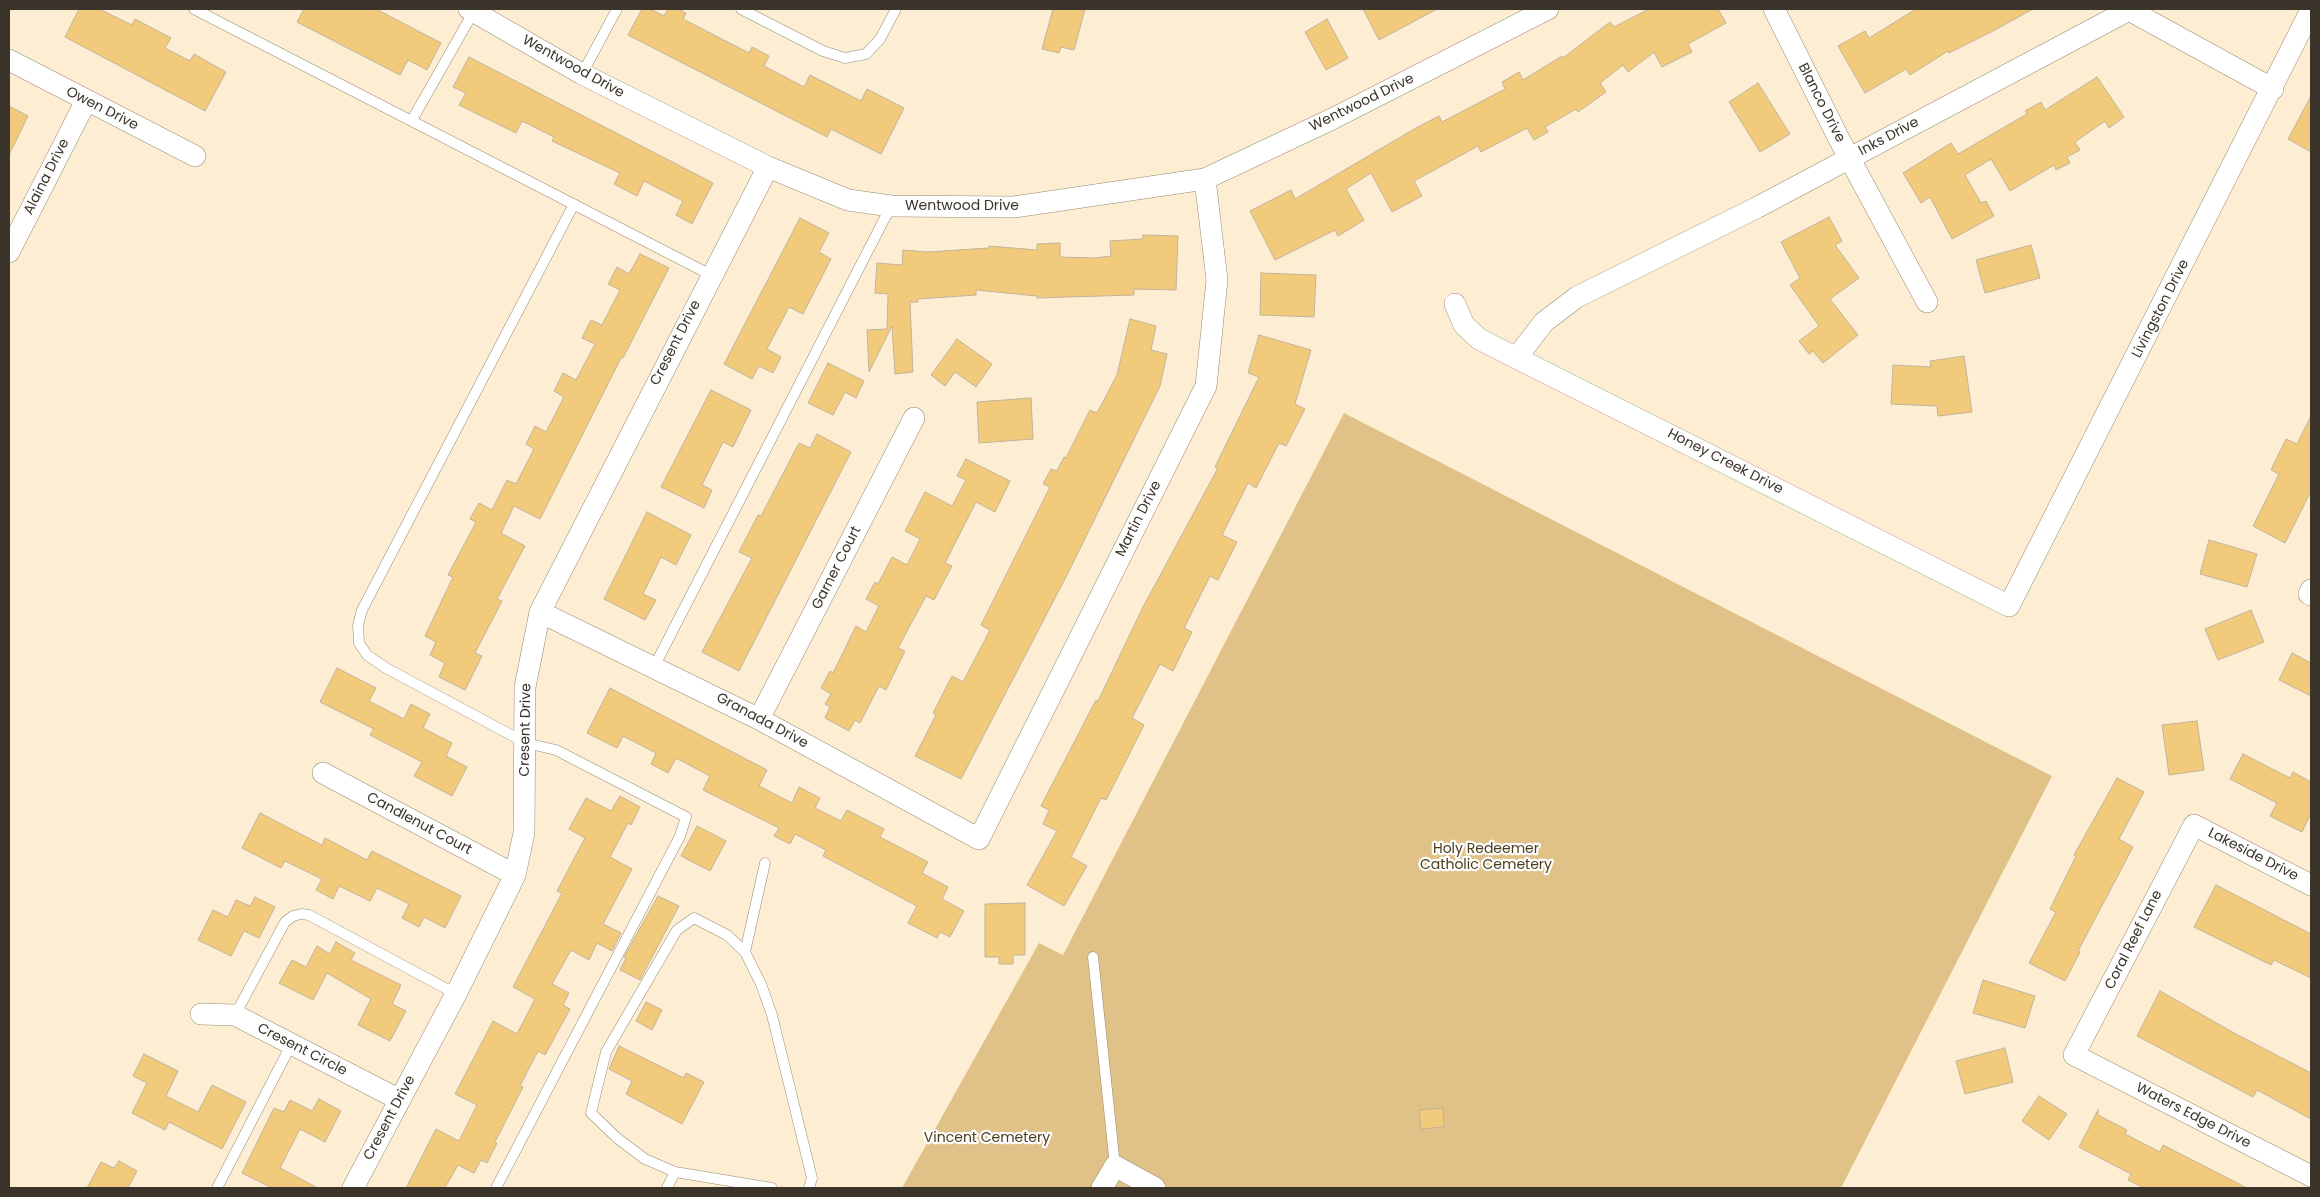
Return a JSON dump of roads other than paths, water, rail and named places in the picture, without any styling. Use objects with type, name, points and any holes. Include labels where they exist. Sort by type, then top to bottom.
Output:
[{"type":"street","name":"Wentwood Drive","points":[[473,10],[582,74],[768,167],[848,200],[891,206],[1014,207],[1205,179],[1332,119],[1513,17],[1548,9]]},
{"type":"street","name":"Blanco Drive","points":[[1774,9],[1850,158],[1927,302]]},
{"type":"street","name":"Inks Drive","points":[[1517,357],[1544,322],[1577,297],[1756,208],[2129,10],[2273,89]]},
{"type":"street","name":"Livingston Drive","points":[[2009,606],[2273,89],[2311,10]]},
{"type":"street","name":"Owen Drive","points":[[9,60],[195,156]]},
{"type":"street","name":"Alaina Drive","points":[[9,252],[86,101]]},
{"type":"street","name":"Cresent Drive","points":[[353,1188],[456,994],[515,875],[524,833],[525,687],[540,612],[768,167]]},
{"type":"street","name":"Martin Drive","points":[[980,839],[1206,386],[1217,280],[1205,179]]},
{"type":"street","name":"Honey Creek Drive","points":[[1455,304],[1464,325],[1479,339],[2009,606]]},
{"type":"street","name":"Garner Court","points":[[759,718],[914,418]]},
{"type":"street","name":"Granada Drive","points":[[540,612],[759,718],[980,839]]},
{"type":"street","name":"Candlenut Court","points":[[323,773],[515,875]]},
{"type":"street","name":"Lakeside Drive","points":[[2194,825],[2311,885]]},
{"type":"street","name":"Coral Reef Lane","points":[[2074,1055],[2194,825]]},
{"type":"street","name":"Cresent Circle","points":[[201,1014],[235,1015],[400,1100]]},
{"type":"street","name":"Waters Edge Drive","points":[[2074,1055],[2311,1176]]},
{"type":"street","points":[[1102,1188],[1115,1166],[1155,1188]]},
{"type":"lane","points":[[194,9],[711,275]]},
{"type":"lane","points":[[582,74],[617,9]]},
{"type":"lane","points":[[741,9],[823,51],[845,58],[866,54],[880,39],[896,9]]},
{"type":"lane","points":[[412,120],[473,10]]},
{"type":"lane","points":[[496,1188],[680,836],[686,817],[556,750],[526,742],[386,668],[367,655],[359,643],[358,625],[362,610],[574,204]]},
{"type":"lane","points":[[654,666],[891,206]]},
{"type":"lane","points":[[745,952],[765,863]]},
{"type":"lane","points":[[235,1015],[285,922],[293,916],[301,914],[309,915],[456,994]]},
{"type":"lane","points":[[772,1188],[675,1172],[645,1159],[617,1138],[591,1113],[606,1052],[678,930],[694,918],[727,935],[745,952],[761,984],[772,1015],[812,1178],[809,1188]]},
{"type":"lane","points":[[1093,958],[1115,1166]]},
{"type":"lane","points":[[217,1188],[291,1045]]},
{"type":"lane","points":[[667,1188],[675,1172]]},
{"type":"park label","name":"Holy Redeemer Catholic Cemetery","points":[[1486,858]]},
{"type":"park label","name":"Vincent Cemetery","points":[[987,1138]]}]
